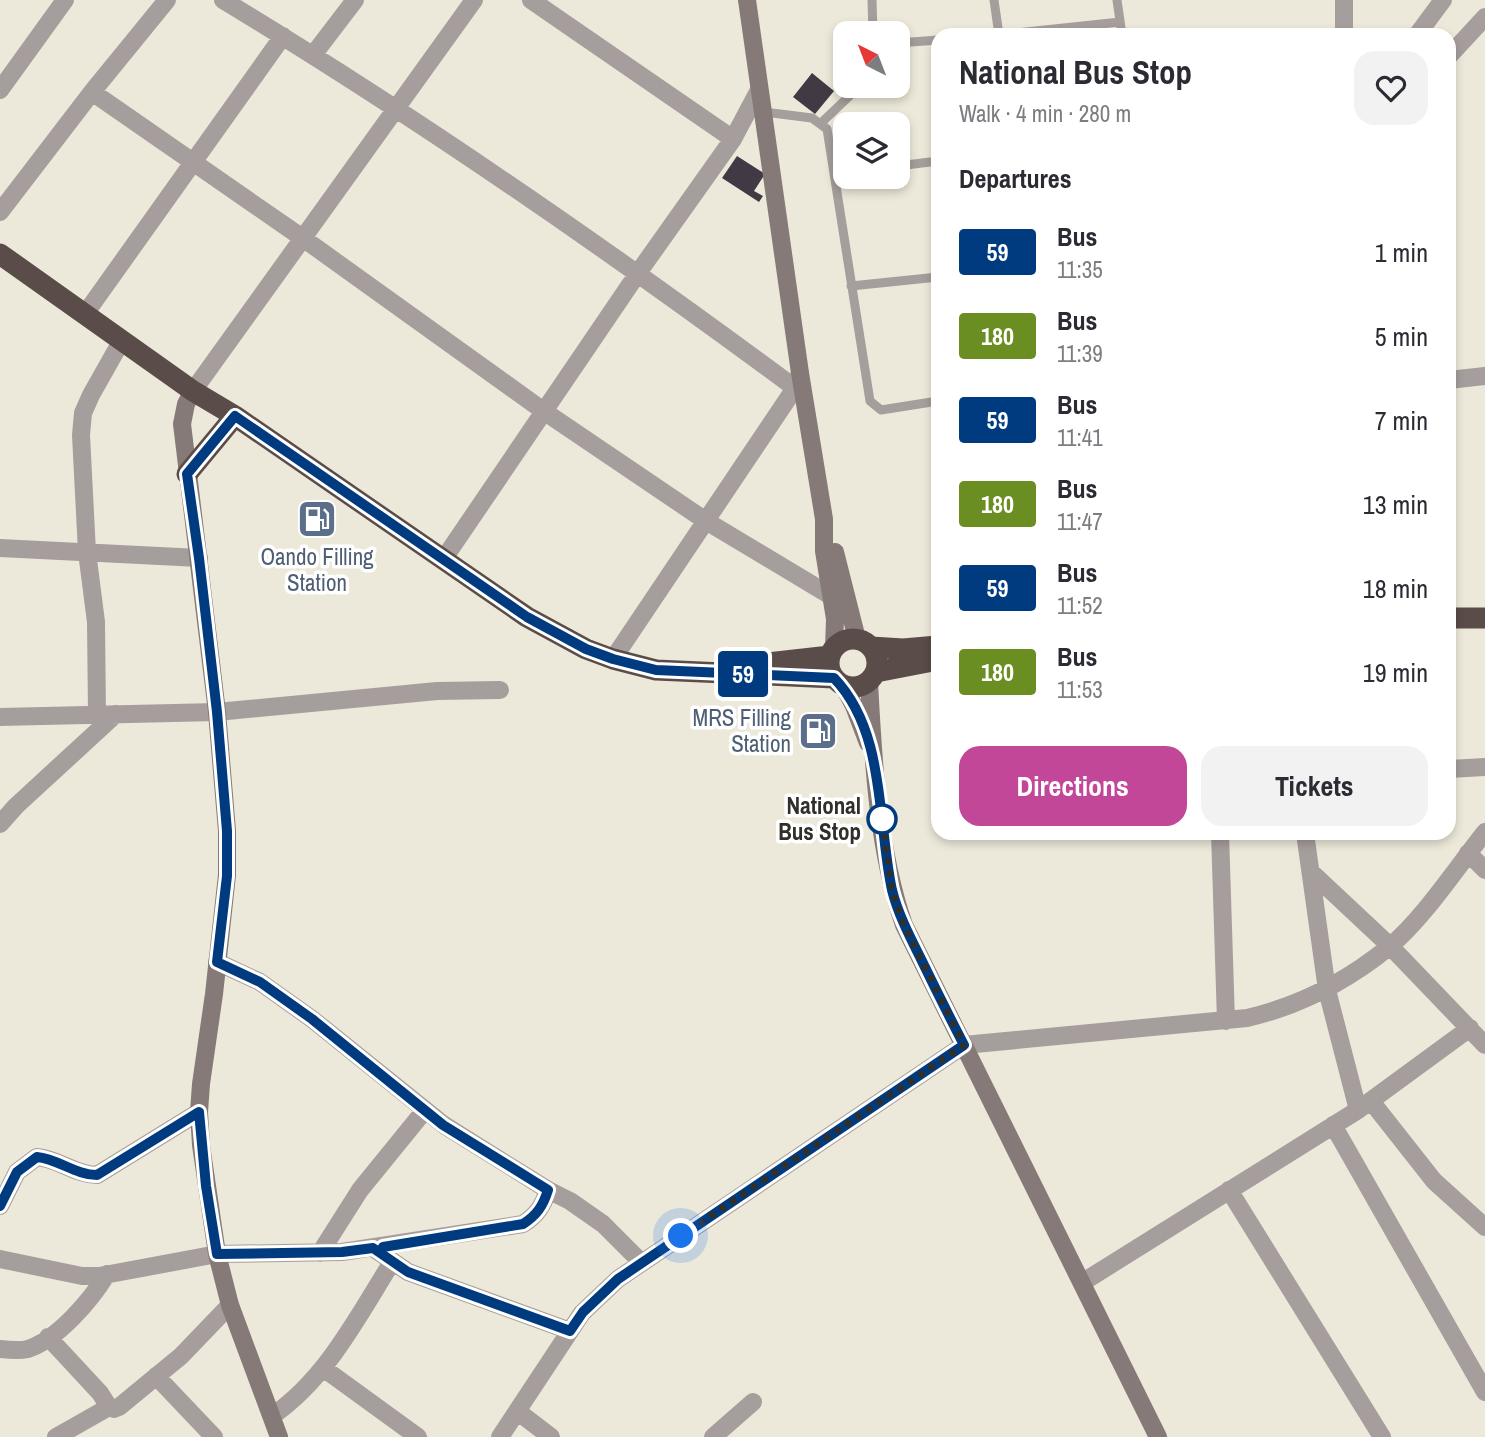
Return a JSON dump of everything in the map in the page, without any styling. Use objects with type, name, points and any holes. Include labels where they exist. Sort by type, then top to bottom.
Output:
[{"type":"highway","points":[[1,255],[193,391],[235,416],[443,560],[554,633],[613,659],[656,670],[723,671],[838,681],[852,688],[861,686],[873,677],[931,662]]},
{"type":"highway","points":[[187,474],[235,416]]},
{"type":"highway","points":[[1456,618],[1485,618]]},
{"type":"highway","points":[[723,671],[759,662],[832,652],[849,640],[903,649],[931,647]]},
{"type":"highway","points":[[864,643],[878,663],[873,677]]},
{"type":"highway","points":[[832,652],[829,664],[838,681]]},
{"type":"street","points":[[0,90],[65,0]]},
{"type":"street","points":[[0,212],[167,0]]},
{"type":"street","points":[[223,0],[395,108],[798,381]]},
{"type":"street","points":[[313,55],[355,0]]},
{"type":"street","points":[[279,1437],[230,1305],[217,1254],[206,1186],[199,1112],[227,876],[227,831],[217,712],[182,424],[193,391],[474,0]]},
{"type":"street","points":[[531,0],[733,139]]},
{"type":"street","points":[[747,0],[764,111],[798,381],[824,519],[864,643]]},
{"type":"street","points":[[1344,0],[1344,28]]},
{"type":"street","points":[[1422,28],[1443,0]]},
{"type":"street","points":[[1456,48],[1485,17]]},
{"type":"street","points":[[85,314],[283,36]]},
{"type":"street","points":[[443,560],[638,273],[733,139],[760,90]]},
{"type":"street","points":[[92,92],[304,239],[545,412],[706,522],[831,596]]},
{"type":"street","points":[[97,715],[96,622],[87,552],[81,435],[83,413],[122,340]]},
{"type":"street","points":[[1456,379],[1485,376]]},
{"type":"street","points":[[613,659],[798,381]]},
{"type":"street","points":[[824,519],[824,551],[835,619],[832,652]]},
{"type":"street","points":[[0,548],[199,558]]},
{"type":"street","points":[[873,677],[873,756],[892,891],[904,925],[1158,1437]]},
{"type":"street","points":[[838,681],[854,706],[873,756]]},
{"type":"street","points":[[0,717],[217,712],[437,691],[500,690]]},
{"type":"street","points":[[0,824],[116,714]]},
{"type":"street","points":[[1456,769],[1485,767]]},
{"type":"street","points":[[500,1437],[583,1312],[602,1294],[642,1263],[964,1045],[1226,1021],[1271,1013],[1328,990],[1390,946],[1424,909],[1485,832]]},
{"type":"street","points":[[1220,840],[1226,1021]]},
{"type":"street","points":[[1306,840],[1328,990],[1364,1105],[1434,1181],[1485,1227]]},
{"type":"street","points":[[1468,853],[1485,870]]},
{"type":"street","points":[[1311,872],[1390,946],[1485,1045]]},
{"type":"street","points":[[217,962],[260,982],[312,1019],[443,1125],[570,1201],[603,1224],[642,1263]]},
{"type":"street","points":[[1083,1282],[1364,1105],[1470,1028]]},
{"type":"street","points":[[320,1252],[360,1190],[425,1110]]},
{"type":"street","points":[[0,1206],[17,1172],[37,1157],[52,1159],[87,1175],[97,1175],[199,1112]]},
{"type":"street","points":[[1333,1125],[1485,1392]]},
{"type":"street","points":[[0,1259],[82,1276],[217,1254],[373,1248],[523,1224],[535,1216],[544,1203],[548,1190]]},
{"type":"street","points":[[1229,1190],[1382,1437]]},
{"type":"street","points":[[373,1248],[408,1272],[570,1331]]},
{"type":"street","points":[[272,1416],[298,1397],[323,1368],[391,1262]]},
{"type":"street","points":[[0,1349],[27,1349],[48,1337],[91,1299],[107,1274]]},
{"type":"street","points":[[48,1337],[100,1393],[109,1407],[114,1409],[181,1356],[230,1305]]},
{"type":"street","points":[[323,1368],[418,1437]]},
{"type":"street","points":[[156,1376],[214,1437]]},
{"type":"street","points":[[713,1437],[753,1402]]},
{"type":"street","points":[[56,1437],[109,1407]]},
{"type":"street","points":[[517,1411],[551,1437]]},
{"type":"lane","points":[[872,0],[873,21]]},
{"type":"lane","points":[[994,0],[998,28]]},
{"type":"lane","points":[[1117,0],[1121,28]]},
{"type":"lane","points":[[1064,28],[1120,22]]},
{"type":"lane","points":[[910,42],[931,41]]},
{"type":"lane","points":[[821,123],[847,98]]},
{"type":"lane","points":[[764,111],[812,118],[821,123],[827,129],[833,168]]},
{"type":"lane","points":[[910,164],[931,162]]},
{"type":"lane","points":[[836,189],[870,401],[881,410],[931,402]]},
{"type":"lane","points":[[851,286],[931,278]]},
{"type":"building","points":[[812,73],[833,90],[815,114],[793,97]]},
{"type":"building","points":[[737,156],[765,174],[754,191],[763,196],[759,202],[722,178]]},
{"type":"bus line","name":"59","points":[[0,1206],[17,1172],[37,1157],[52,1159],[87,1175],[97,1175],[108,1171],[199,1112],[206,1186],[217,1254],[342,1252],[373,1248],[408,1272],[570,1331],[583,1312],[618,1279],[964,1045],[904,925],[892,891],[873,756],[843,685],[834,678],[656,670],[586,649],[527,617],[235,416],[187,474],[217,712],[227,831],[227,876],[217,962],[260,982],[312,1019],[443,1125],[548,1190],[544,1203],[535,1216],[523,1224],[383,1247]]},
{"type":"place","name":"Oando Filling Station","points":[[317,519]]},
{"type":"place","name":"MRS Filling Station","points":[[818,731]]},
{"type":"place","name":"National Bus Stop","points":[[882,819]]},
{"type":"route","points":[[681,1236],[964,1045],[904,925],[892,891],[881,810],[882,819]]}]
